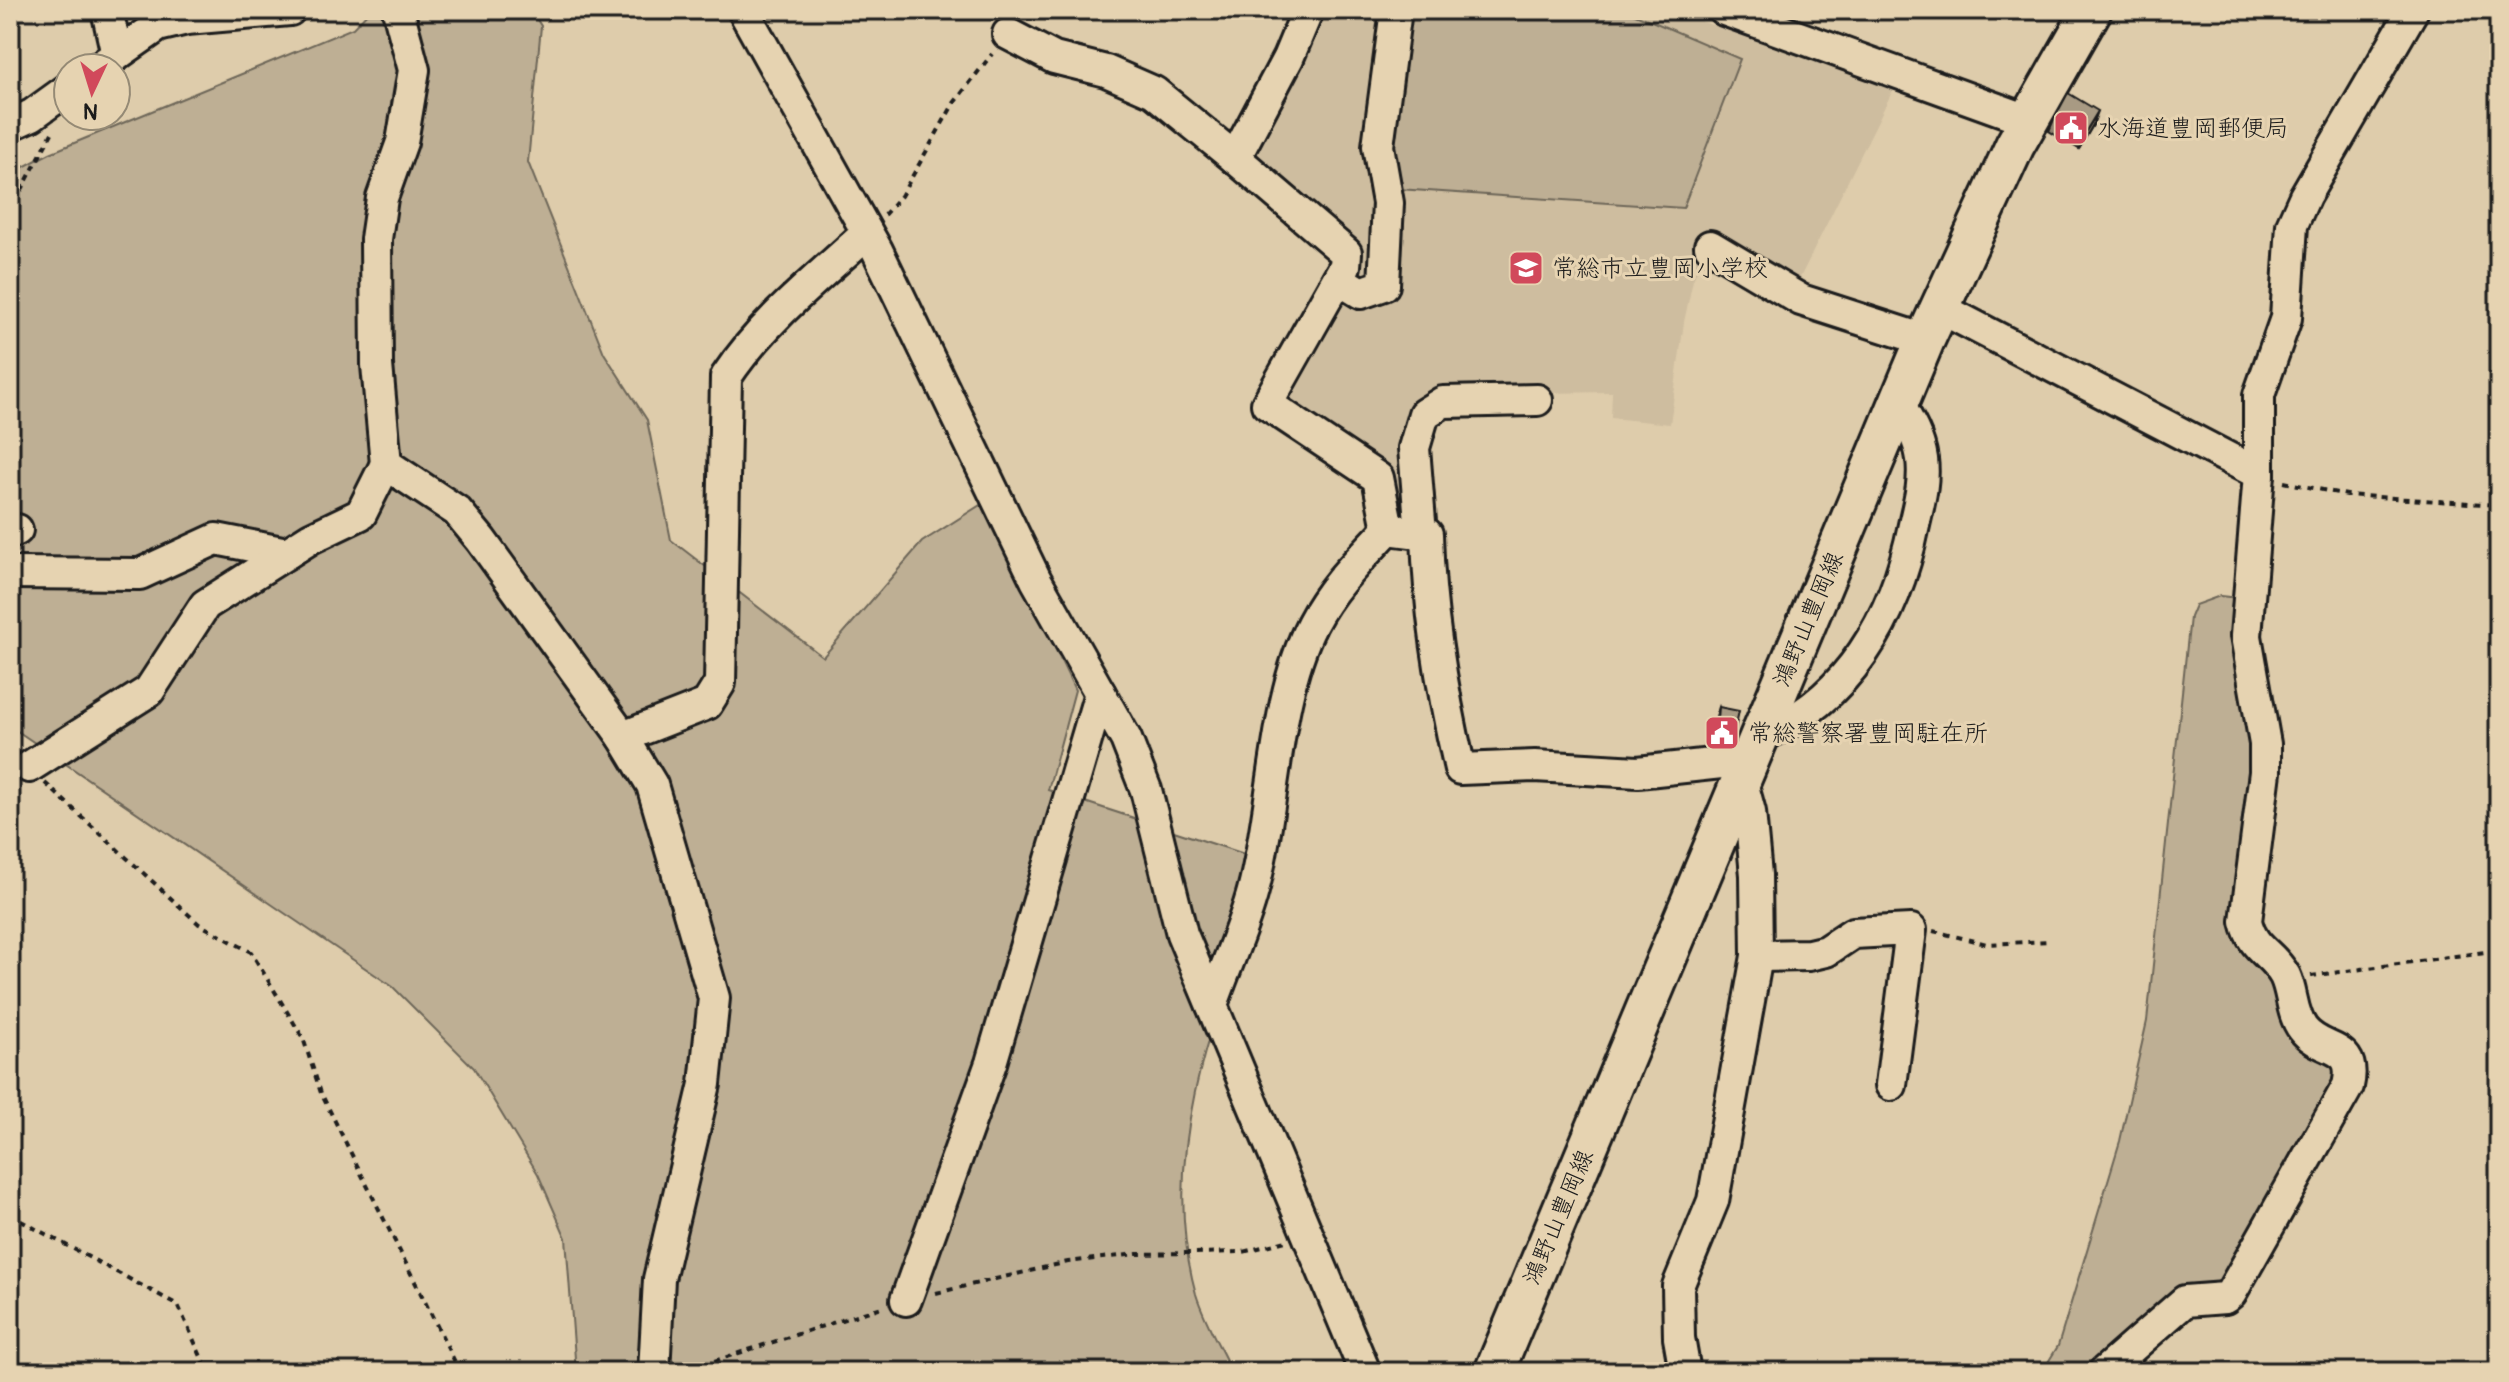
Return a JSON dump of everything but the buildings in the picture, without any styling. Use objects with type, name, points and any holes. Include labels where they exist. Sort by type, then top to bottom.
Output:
[{"type":"main road","name":"鴻野山豊岡線","points":[[1494,1372],[1932,324],[2028,120],[2092,10]]},
{"type":"street","points":[[107,10],[107,52]]},
{"type":"street","points":[[120,52],[158,26],[187,19],[290,10]]},
{"type":"street","points":[[29,767],[149,691],[205,605],[287,553],[361,514],[386,464],[377,365],[376,239],[382,198],[402,142],[414,70],[398,10]]},
{"type":"street","points":[[1235,158],[1288,58],[1308,10]]},
{"type":"street","points":[[1338,279],[1361,293],[1384,285],[1388,203],[1378,146],[1396,10]]},
{"type":"street","points":[[1724,10],[2028,120]]},
{"type":"street","points":[[2104,1372],[2185,1301],[2225,1298],[2231,1293],[2348,1086],[2349,1063],[2341,1053],[2305,1032],[2296,1017],[2287,980],[2279,967],[2250,938],[2246,921],[2265,772],[2265,744],[2246,636],[2259,474],[2259,395],[2286,318],[2292,225],[2305,196],[2413,10]]},
{"type":"street","points":[[750,13],[918,329],[1036,580],[1126,739],[1146,790],[1182,934],[1365,1372]]},
{"type":"street","points":[[1008,34],[1054,58],[1106,71],[1154,92],[1346,253],[1345,266],[1267,404],[1378,478],[1388,529]]},
{"type":"street","points":[[10,125],[52,99]]},
{"type":"street","points":[[623,737],[707,704],[720,683],[726,377],[753,341],[867,233]]},
{"type":"street","points":[[1710,246],[1801,300],[1932,324],[2028,351],[2259,474]]},
{"type":"street","points":[[1421,534],[1414,448],[1424,414],[1443,402],[1537,400]]},
{"type":"street","points":[[1388,529],[1427,534],[1430,614],[1441,687],[1460,769],[1535,766],[1638,772],[1750,759],[1825,694],[1866,653],[1882,627],[1911,543],[1923,481],[1916,434],[1898,403]]},
{"type":"street","points":[[386,464],[457,511],[623,737],[652,785],[714,998],[705,1084],[659,1279],[654,1372]]},
{"type":"street","points":[[1212,1005],[1253,891],[1279,745],[1297,668],[1311,626],[1334,586],[1388,529]]},
{"type":"street","points":[[10,573],[140,574],[216,539],[287,553]]},
{"type":"street","points":[[906,1300],[991,1063],[1100,693]]},
{"type":"street","points":[[1685,1372],[1679,1338],[1678,1286],[1713,1201],[1757,956],[1750,759]]},
{"type":"street","points":[[1757,956],[1809,955],[1826,951],[1853,933],[1911,930],[1891,1085]]},
{"type":"path","points":[[867,233],[901,196],[954,103],[1008,34]]},
{"type":"path","points":[[10,212],[52,132]]},
{"type":"path","points":[[2259,474],[2310,489],[2347,495],[2499,505]]},
{"type":"path","points":[[29,767],[199,924],[251,952],[303,1038],[321,1093],[460,1372]]},
{"type":"path","points":[[1911,930],[1938,931],[1987,944],[2049,941]]},
{"type":"path","points":[[2287,980],[2499,950]]},
{"type":"path","points":[[10,1215],[178,1305],[208,1372]]},
{"type":"path","points":[[679,1372],[906,1300],[1068,1262],[1137,1254],[1243,1252],[1307,1235]]},
{"type":"shaded area","points":[[370,10],[531,10],[541,26],[528,162],[604,353],[647,420],[671,540],[823,657],[922,542],[985,502],[1075,690],[1048,790],[1272,863],[1214,1020],[1188,1128],[1183,1183],[1185,1238],[1196,1294],[1232,1372],[576,1372],[566,1238],[538,1174],[474,1068],[393,987],[10,726],[10,174],[101,132],[132,132],[132,119],[353,28]]},
{"type":"shaded area","name":"常総市立豊岡小学校","points":[[1311,10],[1670,10],[1893,90],[1796,286],[1711,238],[1693,280],[1670,424],[1611,418],[1612,392],[1544,393],[1428,403],[1414,526],[1402,521],[1284,403],[1361,256],[1244,156]]},
{"type":"shaded area","points":[[1403,10],[1626,10],[1740,59],[1683,208],[1398,189],[1385,152]]},
{"type":"shaded area","points":[[2220,596],[2238,598],[2253,761],[2235,920],[2242,950],[2276,983],[2340,1071],[2224,1287],[2195,1289],[2163,1299],[2091,1372],[2042,1372],[2058,1346],[2120,1141],[2147,1021],[2190,617],[2195,605]]},
{"type":"place","name":"水海道豊岡郵便局","points":[[2071,128]]},
{"type":"place","name":"常総市立豊岡小学校","points":[[1526,268]]},
{"type":"place","name":"常総警察署豊岡駐在所","points":[[1722,733]]}]
